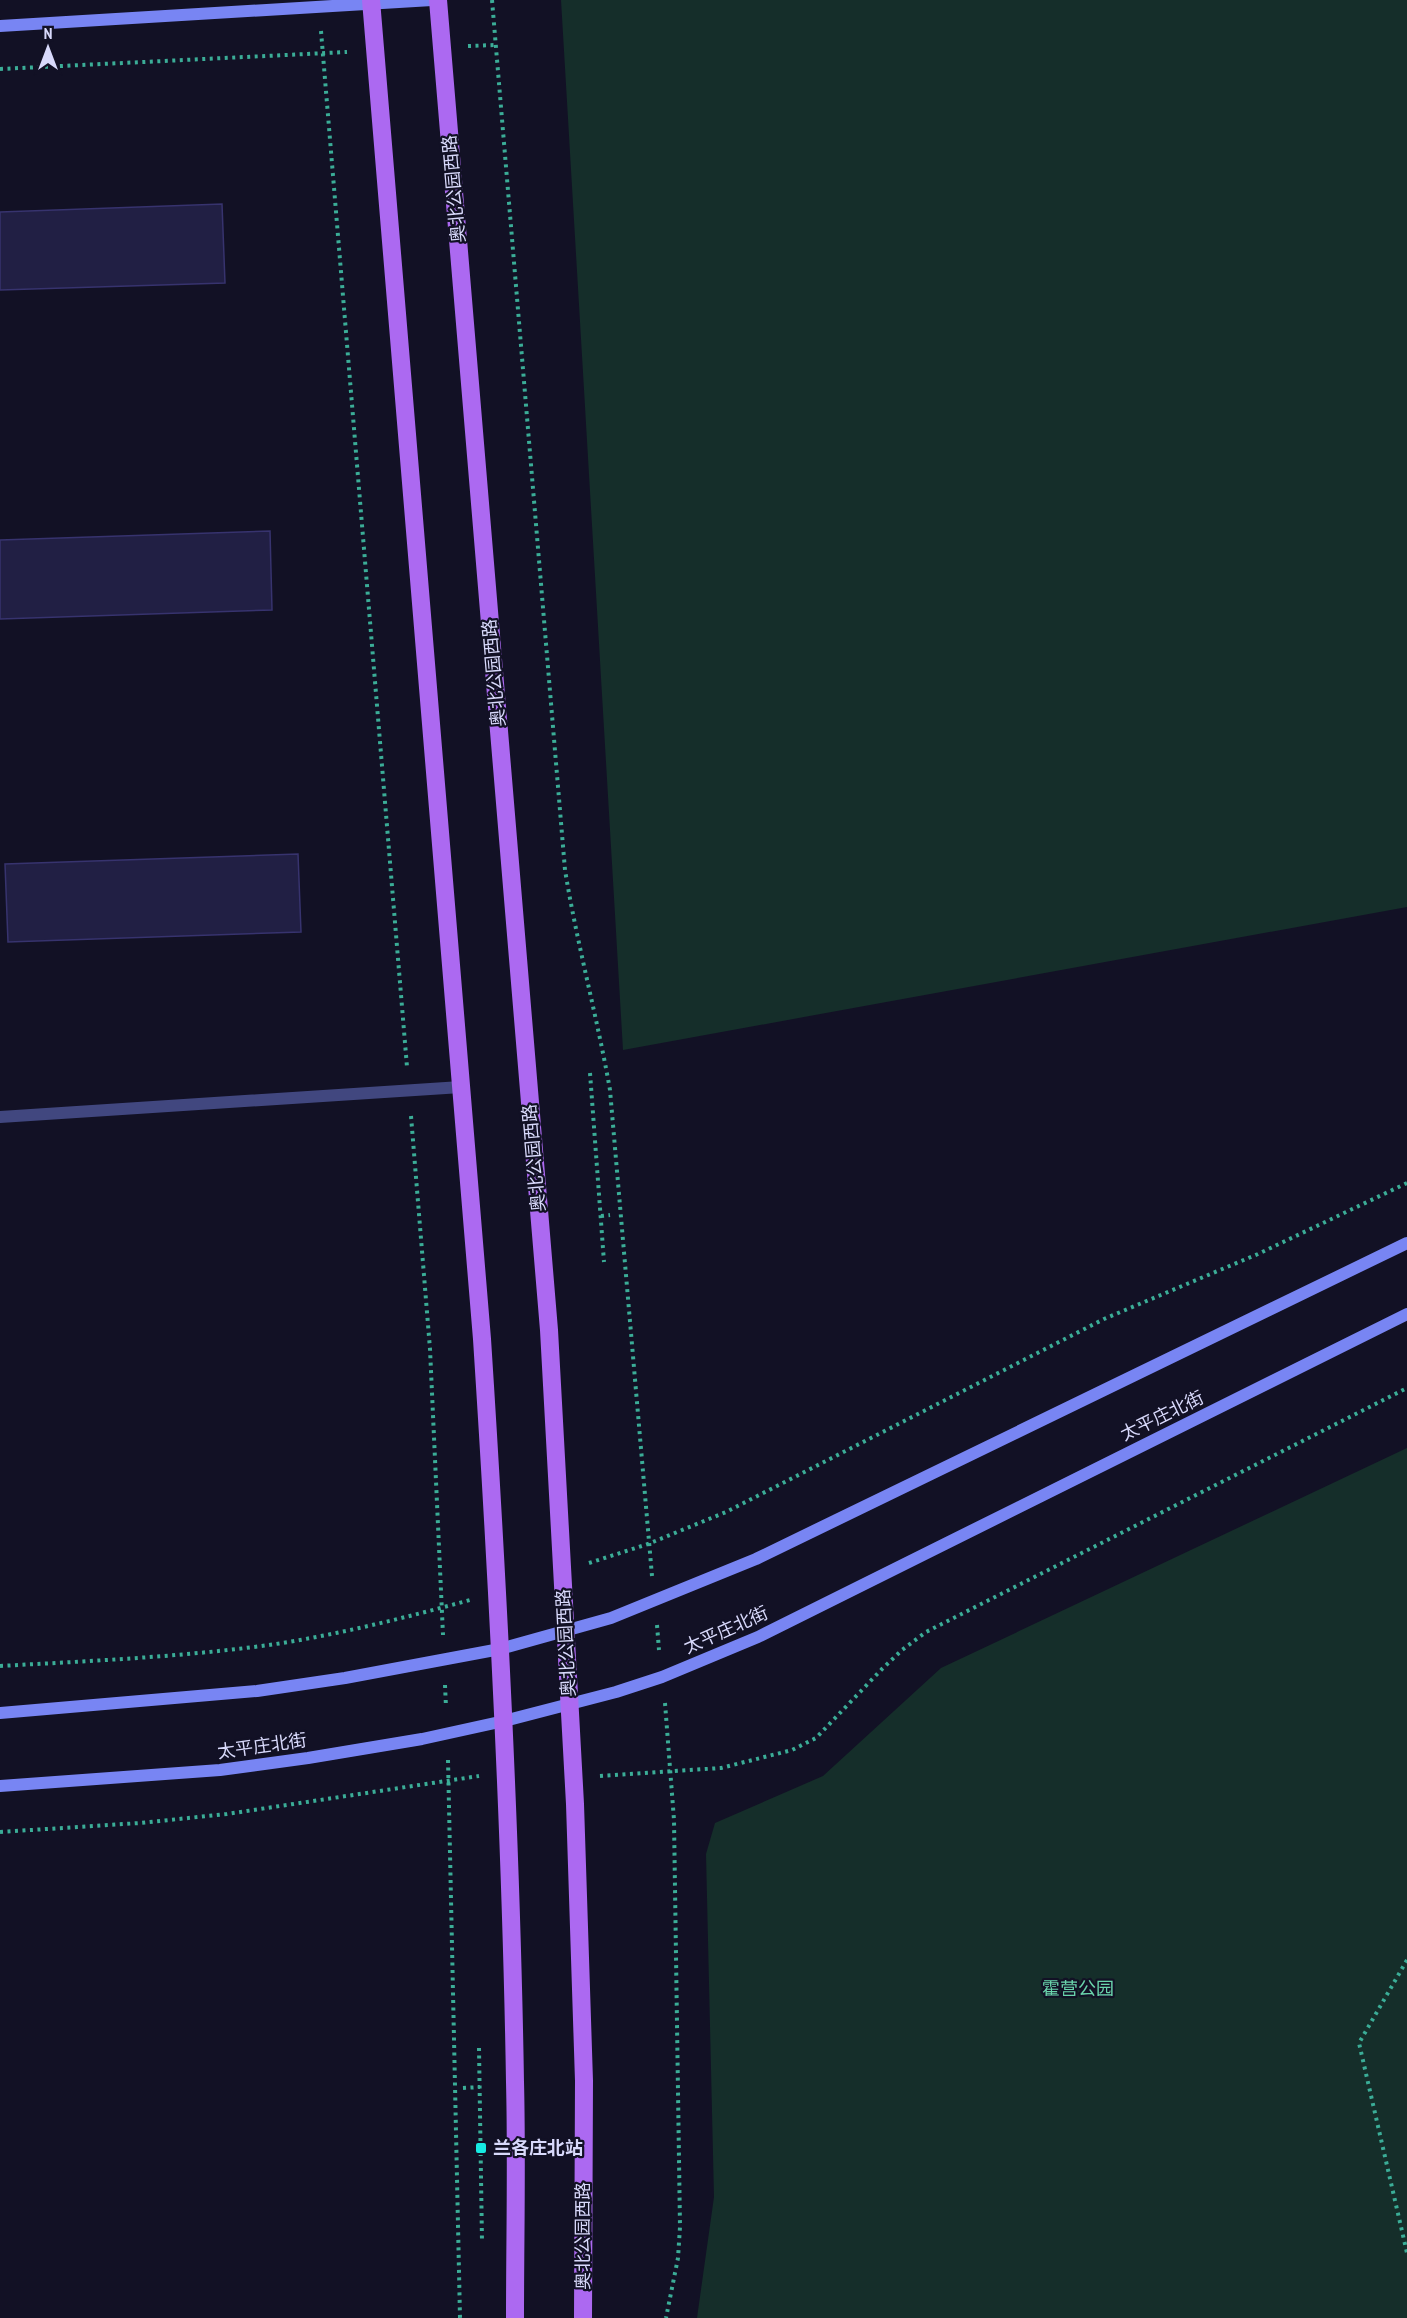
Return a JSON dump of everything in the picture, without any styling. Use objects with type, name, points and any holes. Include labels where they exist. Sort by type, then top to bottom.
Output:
[{"type":"main road","points":[[0,26],[432,0]]},
{"type":"main road","name":"奥北公园西路","points":[[438,0],[549,1330],[574,1777],[584,2082],[583,2318]]},
{"type":"main road","points":[[371,2],[482,1339],[504,1721],[515,2083],[515,2318]]},
{"type":"main road","points":[[0,1713],[257,1691],[373,1674],[500,1649],[611,1618],[756,1559],[1407,1243]]},
{"type":"main road","name":"太平庄北街","points":[[0,1785],[220,1770],[351,1752],[504,1721],[570,1705],[662,1677],[758,1637],[1407,1314]]},
{"type":"street","points":[[0,1117],[461,1087]]},
{"type":"path","points":[[492,0],[565,870],[574,926],[600,1035],[610,1090],[654,1601],[672,1773],[680,2227],[677,2268],[666,2318]]},
{"type":"path","points":[[319,7],[430,1349],[447,1734],[460,2318]]},
{"type":"path","points":[[0,69],[256,57]]},
{"type":"path","points":[[590,1072],[604,1262]]},
{"type":"path","points":[[726,1512],[1104,1319],[1258,1254],[1407,1183]]},
{"type":"path","points":[[601,1216],[610,1215]]},
{"type":"path","points":[[747,1761],[792,1750],[816,1738],[889,1662],[926,1632],[1407,1388]]},
{"type":"path","points":[[0,1666],[238,1648],[310,1638],[390,1621]]},
{"type":"path","points":[[0,1832],[140,1823],[227,1814],[394,1789]]},
{"type":"path","points":[[1407,1960],[1359,2043],[1407,2253]]},
{"type":"path","points":[[479,2048],[482,2242]]},
{"type":"path","points":[[463,2088],[480,2087]]},
{"type":"green space","points":[[561,0],[1407,0],[1407,907],[623,1050]]},
{"type":"green space","name":"霍营公园","points":[[1407,1448],[1407,2318],[697,2318],[714,2197],[706,1854],[715,1823],[823,1776],[941,1668]]},
{"type":"building","points":[[222,204],[225,283],[0,290],[0,212]]},
{"type":"building","points":[[270,531],[272,610],[0,619],[0,540]]},
{"type":"building","points":[[298,854],[301,932],[8,942],[5,864]]},
{"type":"place","name":"兰各庄北站","points":[[481,2148]]}]
